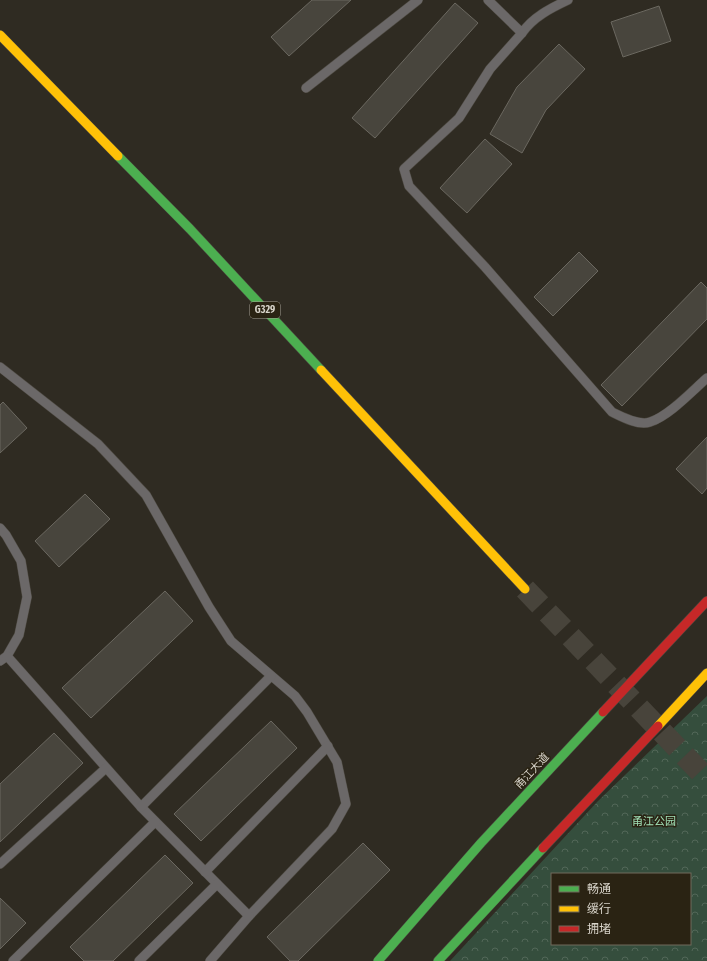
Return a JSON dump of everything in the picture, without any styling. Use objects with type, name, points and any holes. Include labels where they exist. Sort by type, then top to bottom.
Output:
[{"type":"main road","name":"G329","points":[[0,35],[190,229],[525,589]]},
{"type":"main road","name":"甬江大道","points":[[378,961],[481,843],[707,601]]},
{"type":"main road","points":[[438,961],[707,673]]},
{"type":"lane","points":[[306,88],[418,0]]},
{"type":"lane","points":[[488,0],[522,33]]},
{"type":"lane","points":[[568,0],[551,8],[528,24],[522,33],[490,69],[459,118],[404,168],[408,186],[485,267],[612,412],[630,421],[649,423],[669,412],[707,378]]},
{"type":"lane","points":[[0,366],[98,444],[146,495],[231,641],[295,696],[307,712],[337,762],[346,804],[332,829],[249,916],[210,961]]},
{"type":"lane","points":[[0,528],[6,535],[21,561],[28,597],[19,635],[3,658],[155,822],[249,916]]},
{"type":"lane","points":[[141,807],[271,676]]},
{"type":"lane","points":[[205,872],[328,746]]},
{"type":"lane","points":[[0,864],[106,768]]},
{"type":"lane","points":[[13,961],[155,822]]},
{"type":"lane","points":[[138,961],[217,884]]},
{"type":"green space","name":"甬江公园","points":[[707,696],[707,961],[450,961],[598,801]]},
{"type":"building","points":[[312,0],[351,0],[289,56],[271,37]]},
{"type":"building","points":[[455,3],[478,23],[375,138],[352,118]]},
{"type":"building","points":[[659,6],[671,41],[623,57],[611,22]]},
{"type":"building","points":[[559,44],[585,69],[546,110],[522,153],[490,134],[517,87]]},
{"type":"building","points":[[485,139],[512,164],[467,213],[440,188]]},
{"type":"building","points":[[579,252],[598,271],[553,316],[534,297]]},
{"type":"building","points":[[701,282],[707,288],[707,319],[622,406],[601,385]]},
{"type":"building","points":[[3,402],[27,428],[0,453],[0,405]]},
{"type":"building","points":[[707,437],[707,488],[702,494],[676,469]]},
{"type":"building","points":[[85,494],[110,519],[59,567],[35,541]]},
{"type":"building","points":[[165,591],[193,621],[91,718],[62,688]]},
{"type":"building","points":[[271,721],[297,748],[201,841],[174,814]]},
{"type":"building","points":[[54,733],[83,763],[0,842],[0,784]]},
{"type":"building","points":[[363,843],[390,870],[298,961],[290,961],[267,937]]},
{"type":"building","points":[[165,855],[193,883],[113,961],[84,961],[70,947]]},
{"type":"building","points":[[0,898],[26,923],[0,949]]},
{"type":"tunnel","points":[[525,589],[707,779]]},
{"type":"traffic: fast","points":[[118,156],[190,229],[321,370]]},
{"type":"traffic: fast","points":[[378,961],[481,843],[603,712]]},
{"type":"traffic: fast","points":[[438,961],[543,848]]},
{"type":"traffic: slow","points":[[0,35],[118,156]]},
{"type":"traffic: slow","points":[[321,370],[525,589]]},
{"type":"traffic: slow","points":[[658,726],[707,673]]},
{"type":"traffic: jam","points":[[603,712],[707,601]]},
{"type":"traffic: jam","points":[[543,848],[658,726]]}]
